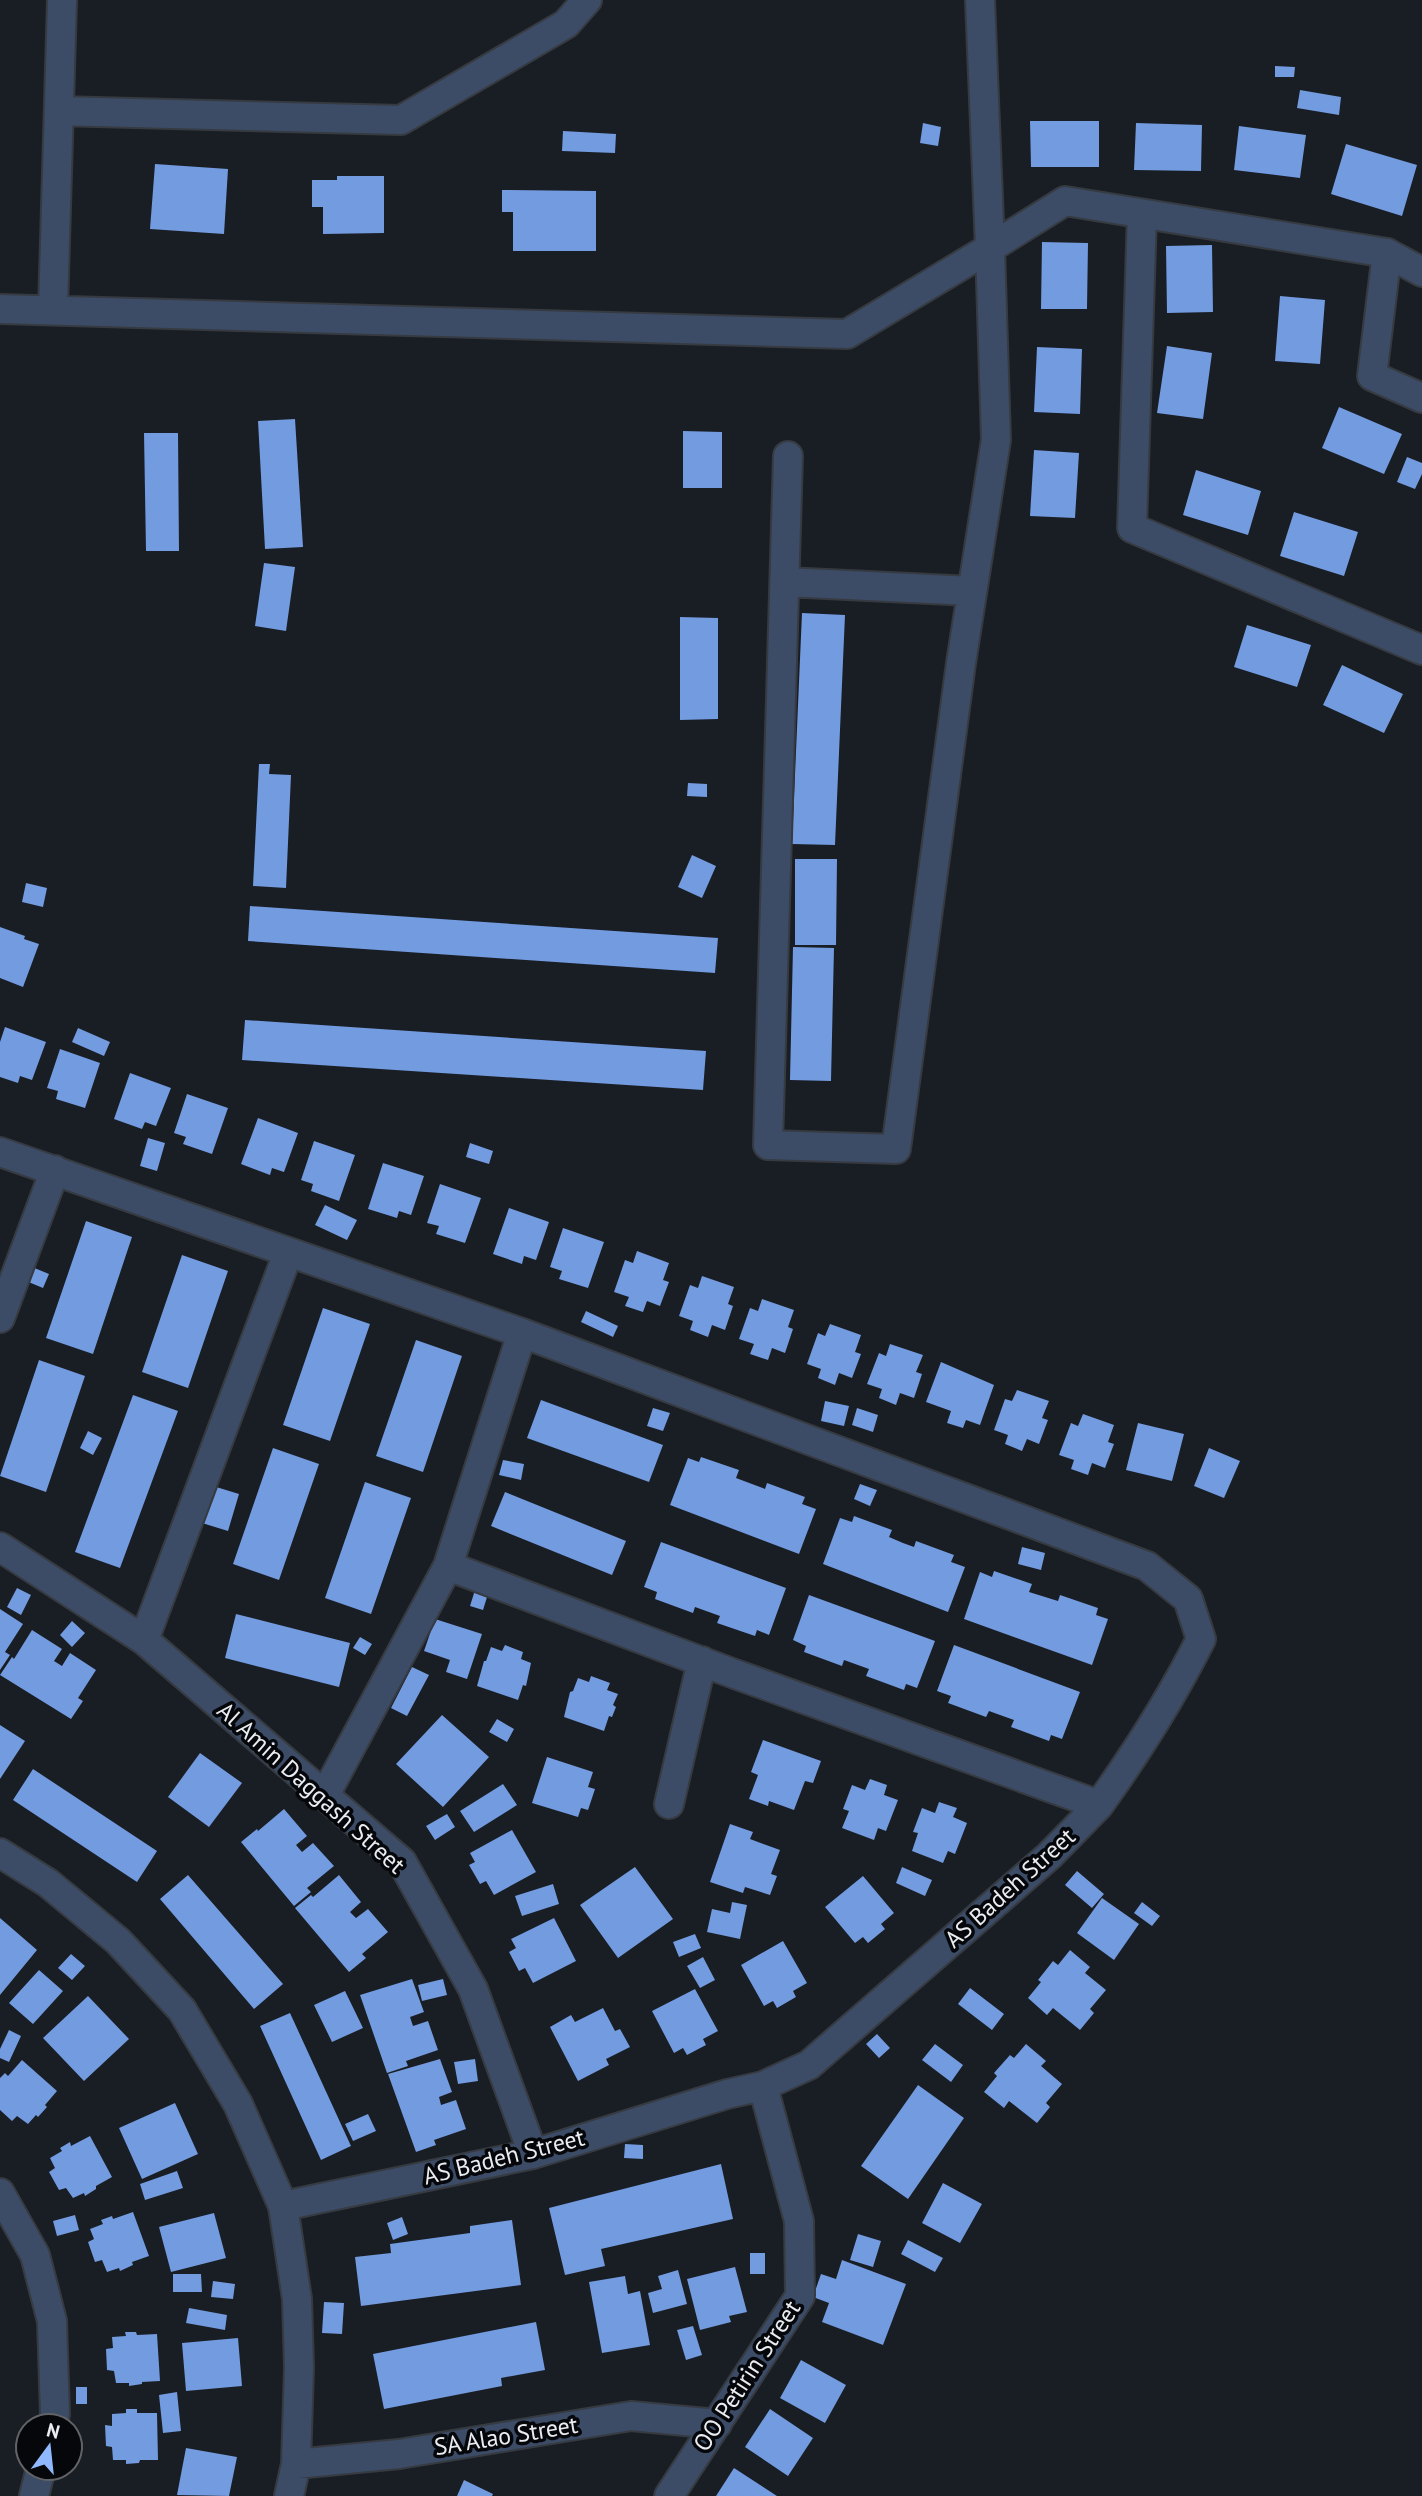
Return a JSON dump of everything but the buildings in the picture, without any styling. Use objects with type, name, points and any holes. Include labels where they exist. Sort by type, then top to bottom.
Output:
[{"type":"street","points":[[52,310],[62,0]]},
{"type":"street","points":[[58,111],[401,120],[566,24],[587,0]]},
{"type":"street","points":[[788,456],[768,1145],[896,1149],[972,591],[996,440],[980,0]]},
{"type":"street","points":[[0,309],[847,334],[1065,201],[1387,253],[1422,272]]},
{"type":"street","points":[[1142,214],[1132,528],[1422,650]]},
{"type":"street","points":[[1387,253],[1373,376],[1422,398]]},
{"type":"street","points":[[785,582],[972,591]]},
{"type":"street","points":[[0,1152],[522,1334],[1147,1566],[1188,1599],[1200,1639],[1186,1669],[1133,1757],[1099,1805]]},
{"type":"street","points":[[0,1318],[55,1170]]},
{"type":"street","points":[[144,1640],[288,1253]]},
{"type":"street","points":[[325,1795],[449,1566],[522,1334]]},
{"type":"street","name":"Al Amin Daggash Street","points":[[0,1547],[144,1640],[402,1863],[472,1989],[533,2154]]},
{"type":"street","name":"AS Badeh Street","points":[[283,2206],[533,2154],[727,2094],[763,2086],[809,2064],[1049,1856],[1099,1805],[449,1566]]},
{"type":"street","points":[[669,1804],[702,1661]]},
{"type":"street","points":[[0,1853],[48,1882],[118,1941],[182,2010],[238,2104],[283,2206],[298,2299],[296,2464],[289,2496]]},
{"type":"street","name":"OO Petirin Street","points":[[669,2496],[800,2296],[799,2221],[763,2086]]},
{"type":"street","points":[[0,2193],[35,2255],[52,2321],[55,2412]]},
{"type":"street","name":"SA Alao Street","points":[[296,2464],[399,2454],[631,2416],[717,2424]]}]
